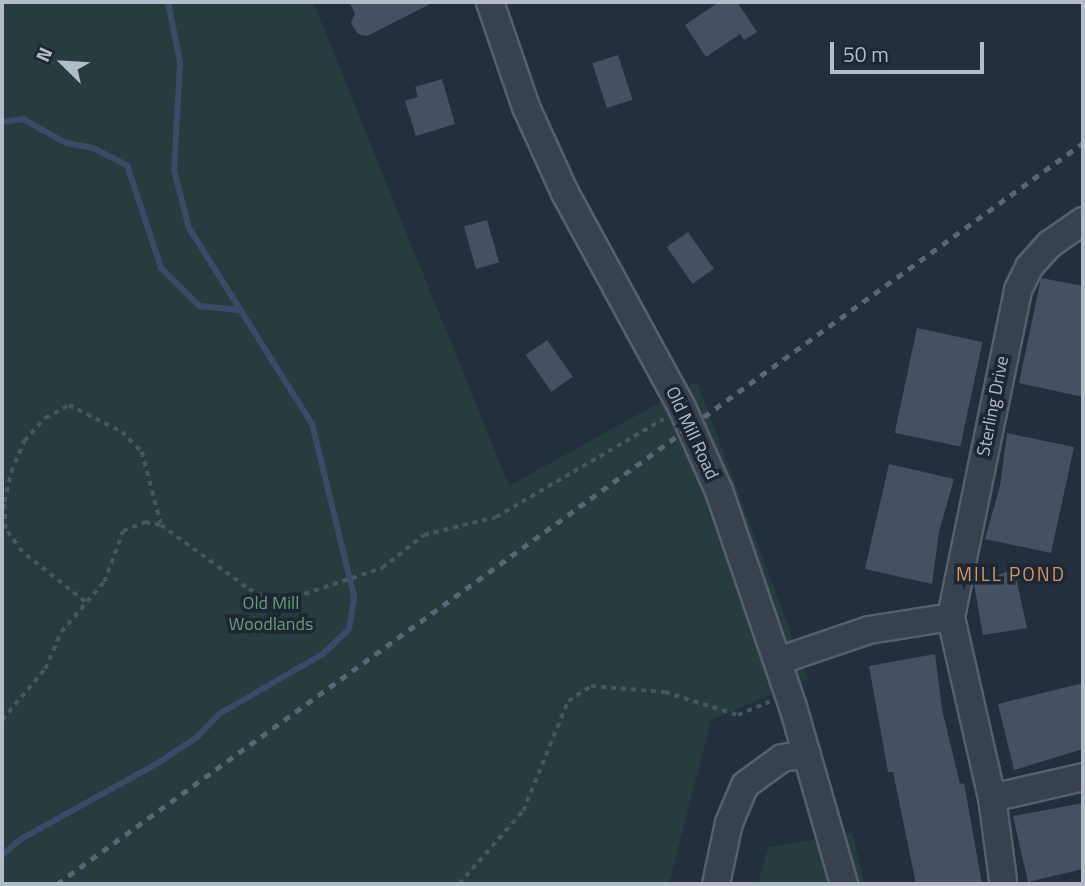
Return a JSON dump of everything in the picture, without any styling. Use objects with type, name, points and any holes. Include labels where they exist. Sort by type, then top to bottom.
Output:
[{"type":"street","name":"Old Mill Road","points":[[490,2],[526,107],[565,192],[682,408],[719,491],[789,694],[844,884]]},
{"type":"street","name":"Sterling Drive","points":[[1003,880],[992,798],[951,617],[1018,290],[1029,267],[1050,244],[1083,221]]},
{"type":"street","points":[[778,661],[869,630],[951,617]]},
{"type":"street","points":[[716,884],[729,823],[745,785],[782,758],[807,754]]},
{"type":"street","points":[[992,798],[1083,777]]},
{"type":"path","points":[[85,602],[22,552],[5,529],[4,502],[11,472],[24,441],[45,418],[69,405],[122,432],[142,453],[161,525]]},
{"type":"path","points":[[2,720],[45,669],[61,632],[104,582],[124,531],[145,522],[161,525],[267,597],[295,597],[338,586],[382,568],[424,535],[496,517],[682,408]]},
{"type":"path","points":[[459,884],[523,811],[568,701],[591,686],[665,692],[738,715],[789,694]]},
{"type":"green space","name":"Old Mill Woodlands","points":[[2,2],[313,2],[509,486],[697,382],[808,679],[711,720],[669,884],[2,884]]},
{"type":"green space","points":[[852,833],[865,884],[758,884],[768,847]]},
{"type":"building","points":[[349,2],[434,2],[367,36],[358,34],[351,23],[355,13]]},
{"type":"building","points":[[719,2],[737,2],[757,32],[744,40],[740,34],[706,57],[685,25]]},
{"type":"building","points":[[618,55],[633,100],[607,108],[592,63]]},
{"type":"building","points":[[442,79],[455,124],[416,136],[405,101],[418,97],[415,87]]},
{"type":"building","points":[[487,220],[499,262],[476,269],[464,227]]},
{"type":"building","points":[[688,232],[714,269],[693,284],[667,247]]},
{"type":"building","points":[[1041,278],[1083,286],[1083,397],[1019,383]]},
{"type":"building","points":[[917,328],[983,342],[960,447],[895,433]]},
{"type":"building","points":[[547,340],[573,377],[552,392],[526,355]]},
{"type":"building","points":[[1007,433],[1074,447],[1051,553],[985,539],[1000,486]]},
{"type":"building","points":[[889,464],[954,479],[939,532],[932,584],[865,569]]},
{"type":"building","points":[[1014,569],[1027,628],[983,635],[974,584]]},
{"type":"building","points":[[935,654],[942,709],[960,784],[964,783],[982,884],[916,884],[893,772],[888,772],[869,666]]},
{"type":"building","points":[[1083,683],[1083,749],[1014,770],[998,704]]},
{"type":"building","points":[[1083,803],[1083,869],[1028,882],[1013,816]]},
{"type":"waterway","points":[[2,855],[21,839],[158,763],[197,737],[219,714],[323,654],[349,629],[354,596],[312,424],[189,228],[174,170],[180,62],[168,2]]},
{"type":"waterway","points":[[2,122],[23,119],[66,143],[93,148],[127,165],[161,268],[199,306],[239,310]]},
{"type":"railway","points":[[57,884],[1083,143]]},
{"type":"district","name":"MILL POND","points":[[1011,574]]}]
